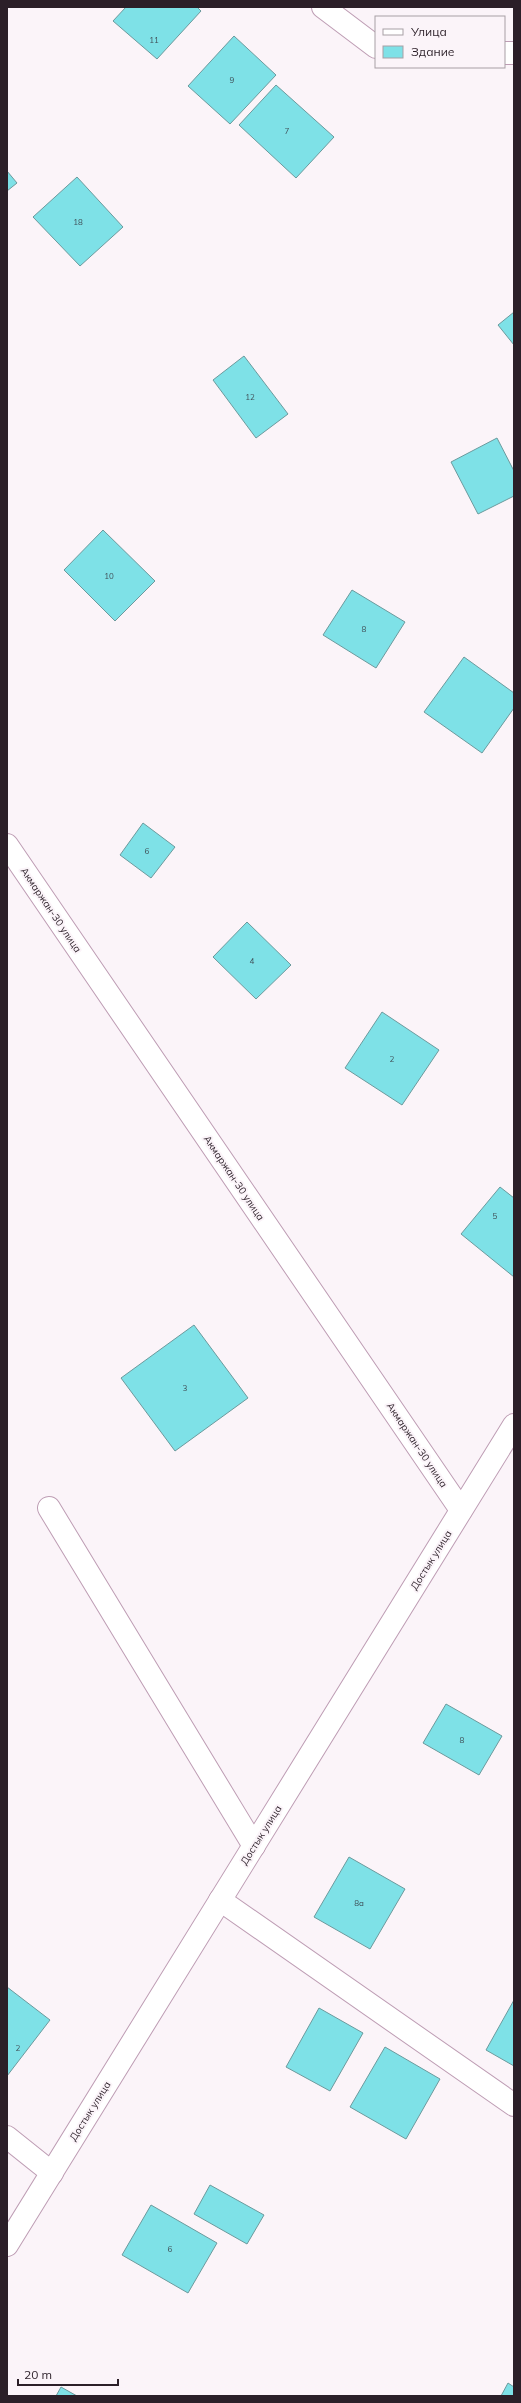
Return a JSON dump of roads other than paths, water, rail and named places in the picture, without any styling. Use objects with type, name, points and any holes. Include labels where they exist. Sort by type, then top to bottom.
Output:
[{"type":"street","points":[[323,7],[375,46]]},
{"type":"street","name":"Акмаржан-30 улица","points":[[7,845],[461,1510]]},
{"type":"street","name":"Достык улица","points":[[7,2245],[514,1425]]},
{"type":"street","points":[[49,1508],[254,1846]]},
{"type":"street","points":[[220,1900],[514,2105]]},
{"type":"street","points":[[7,2136],[52,2173]]}]
